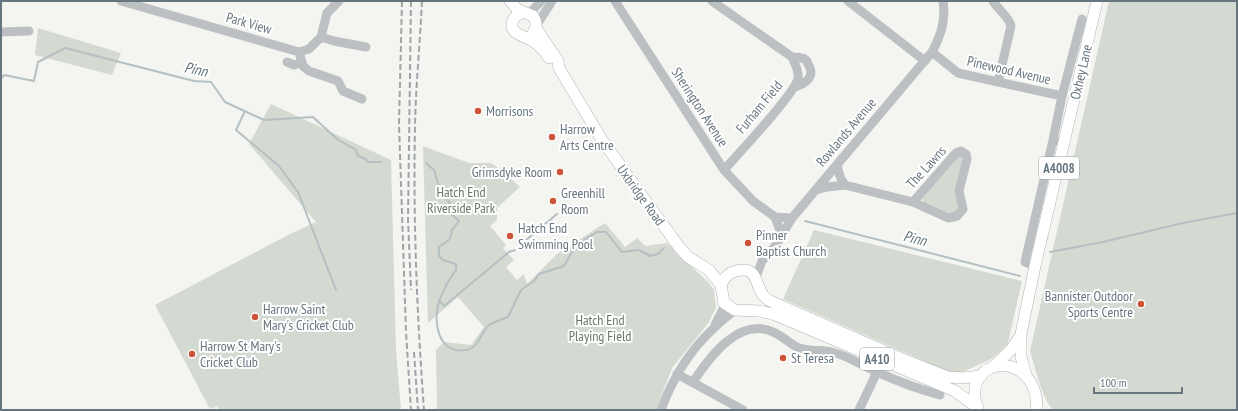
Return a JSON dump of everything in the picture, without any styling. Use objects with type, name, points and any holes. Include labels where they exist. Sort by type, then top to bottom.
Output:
[{"type":"main road","name":"Uxbridge Road","points":[[502,1],[514,20],[512,25],[514,31],[520,36],[537,44],[553,63],[560,68]]},
{"type":"main road","name":"Uxbridge Road","points":[[510,1],[517,9],[536,20],[536,27],[558,61],[560,68],[602,140],[678,247],[688,257],[709,270],[727,275]]},
{"type":"main road","name":"Oxhey Lane","points":[[1037,397],[1026,375],[1021,358],[1021,334],[1035,266],[1097,1]]},
{"type":"main road","points":[[514,20],[517,15],[526,13]]},
{"type":"main road","points":[[524,37],[531,35],[536,27]]},
{"type":"main road","name":"Uxbridge Road","points":[[709,270],[721,286],[724,303]]},
{"type":"main road","points":[[721,286],[727,275],[736,271],[746,270],[756,277],[761,293],[760,299],[756,305],[748,310],[735,310],[724,303]]},
{"type":"main road","name":"A410","points":[[761,293],[770,301],[900,358],[948,377],[962,378],[981,376]]},
{"type":"main road","name":"A410","points":[[748,310],[773,314],[859,352],[945,387],[955,392],[979,409]]},
{"type":"main road","name":"Oxhey Lane","points":[[981,376],[1010,351],[1021,334]]},
{"type":"main road","points":[[993,367],[1000,365],[1013,367],[1026,375]]},
{"type":"main road","points":[[979,409],[975,398],[975,390],[981,376]]},
{"type":"main road","points":[[1036,410],[1037,397]]},
{"type":"main road","points":[[1037,397],[1045,410]]},
{"type":"street","name":"Park View","points":[[121,1],[144,4],[299,52]]},
{"type":"street","points":[[339,1],[327,13],[321,37],[309,49],[299,52],[303,66],[308,71],[338,81],[343,92],[362,99]]},
{"type":"street","points":[[526,13],[541,1]]},
{"type":"street","points":[[536,27],[552,1]]},
{"type":"street","name":"Sherington Avenue","points":[[615,1],[724,170],[753,201],[775,217]]},
{"type":"street","points":[[622,12],[623,1]]},
{"type":"street","points":[[712,1],[792,57],[805,59],[811,68],[811,73],[808,80],[795,87]]},
{"type":"street","points":[[848,1],[925,61]]},
{"type":"street","name":"Rowlands Avenue","points":[[756,277],[762,261],[782,236],[792,218],[932,52],[940,35],[945,14],[943,1]]},
{"type":"street","points":[[993,1],[996,7],[1010,21],[1011,26],[998,82]]},
{"type":"street","name":"Oxhey Lane","points":[[1035,266],[1025,262],[1062,96],[1082,19]]},
{"type":"street","points":[[1,32],[29,31]]},
{"type":"street","points":[[321,37],[366,47]]},
{"type":"street","name":"Pinewood Avenue","points":[[932,52],[958,73],[1062,96]]},
{"type":"street","name":"Furham Field","points":[[724,170],[795,87],[798,78],[797,66],[792,57]]},
{"type":"street","points":[[287,62],[294,65],[302,62]]},
{"type":"street","points":[[1053,140],[1065,142]]},
{"type":"street","name":"The Lawns","points":[[845,184],[913,202],[948,218],[957,216],[962,209],[959,191],[967,159],[966,154],[961,151],[956,153],[913,202]]},
{"type":"street","points":[[815,191],[845,184],[841,179],[837,166]]},
{"type":"street","points":[[782,236],[775,217],[792,218]]},
{"type":"street","points":[[746,270],[762,261]]},
{"type":"street","points":[[714,328],[724,307],[724,303]]},
{"type":"street","points":[[661,410],[677,374],[701,342],[714,328],[735,310]]},
{"type":"street","points":[[692,382],[707,360],[720,347],[736,335],[749,329],[763,329],[773,332],[800,348],[835,353],[877,372],[940,395]]},
{"type":"street","points":[[859,410],[877,372]]},
{"type":"street","points":[[677,374],[743,410]]},
{"type":"green space","points":[[1109,1],[1237,1],[1237,410],[1053,410],[1045,398],[1042,390],[1030,351]]},
{"type":"green space","points":[[38,28],[121,53],[112,75],[35,55]]},
{"type":"green space","points":[[271,104],[391,160],[396,351],[401,410],[219,410],[217,406],[210,409],[155,305],[290,234],[316,222],[249,144]]},
{"type":"green space","name":"Hatch End Playing Field","points":[[423,146],[469,163],[491,163],[501,170],[509,170],[510,178],[520,187],[497,208],[497,220],[490,226],[506,245],[503,248],[514,260],[506,267],[517,280],[524,274],[527,284],[557,254],[605,223],[625,247],[637,238],[645,246],[667,243],[708,282],[714,290],[716,307],[709,322],[672,368],[656,410],[437,410],[436,350],[444,342],[471,345],[484,327],[458,297],[428,323]]},
{"type":"green space","points":[[962,154],[965,161],[960,205],[956,213],[945,213],[923,202],[922,196],[957,155]]},
{"type":"green space","points":[[814,230],[1022,281],[1008,343],[991,359],[963,372],[951,373],[783,299]]},
{"type":"waterway","name":"Pinn","points":[[1,79],[4,75],[34,81],[38,62],[65,48],[194,81],[211,82],[225,102],[264,120],[313,117],[337,139],[356,150],[358,156],[366,159],[368,162],[381,162]]},
{"type":"waterway","points":[[245,111],[236,130],[279,166],[298,192],[336,290]]},
{"type":"waterway","points":[[426,163],[434,170],[441,193],[450,203],[451,214],[459,221],[452,230],[450,239],[439,247],[439,256],[443,260],[456,264],[456,270],[442,295],[437,316],[439,334],[449,347],[456,350],[466,350],[474,347],[488,326],[508,317],[521,290],[534,281],[539,274],[564,266],[576,245],[597,232],[606,232],[622,252],[639,250],[650,256],[658,254],[664,248]]},
{"type":"waterway","name":"Pinn","points":[[1050,252],[1103,242],[1183,223],[1237,213]]},
{"type":"waterway","points":[[525,241],[557,214]]},
{"type":"waterway","name":"Pinn","points":[[805,221],[1020,276]]},
{"type":"waterway","points":[[439,300],[444,306],[509,252],[515,250]]},
{"type":"railway","points":[[402,1],[399,124],[406,332],[411,410]]},
{"type":"railway","points":[[411,1],[408,219],[411,290]]},
{"type":"railway","points":[[422,1],[416,110],[415,232],[419,339],[424,410]]},
{"type":"railway","points":[[414,352],[418,410]]},
{"type":"place","name":"Morrisons","points":[[478,111]]},
{"type":"place","name":"Harrow Arts Centre","points":[[552,137]]},
{"type":"place","name":"Grimsdyke Room","points":[[560,172]]},
{"type":"place","name":"Greenhill Room","points":[[553,201]]},
{"type":"place","name":"Hatch End Swimming Pool","points":[[510,236]]},
{"type":"place","name":"Pinner Baptist Church","points":[[748,243]]},
{"type":"place","name":"Bannister Outdoor Sports Centre","points":[[1141,304]]},
{"type":"place","name":"Harrow Saint Mary's Cricket Club","points":[[255,317]]},
{"type":"place","name":"Harrow St Mary's Cricket Club","points":[[192,354]]},
{"type":"place","name":"St Teresa","points":[[783,358]]},
{"type":"park label","name":"Hatch End Riverside Park","points":[[461,200]]}]
